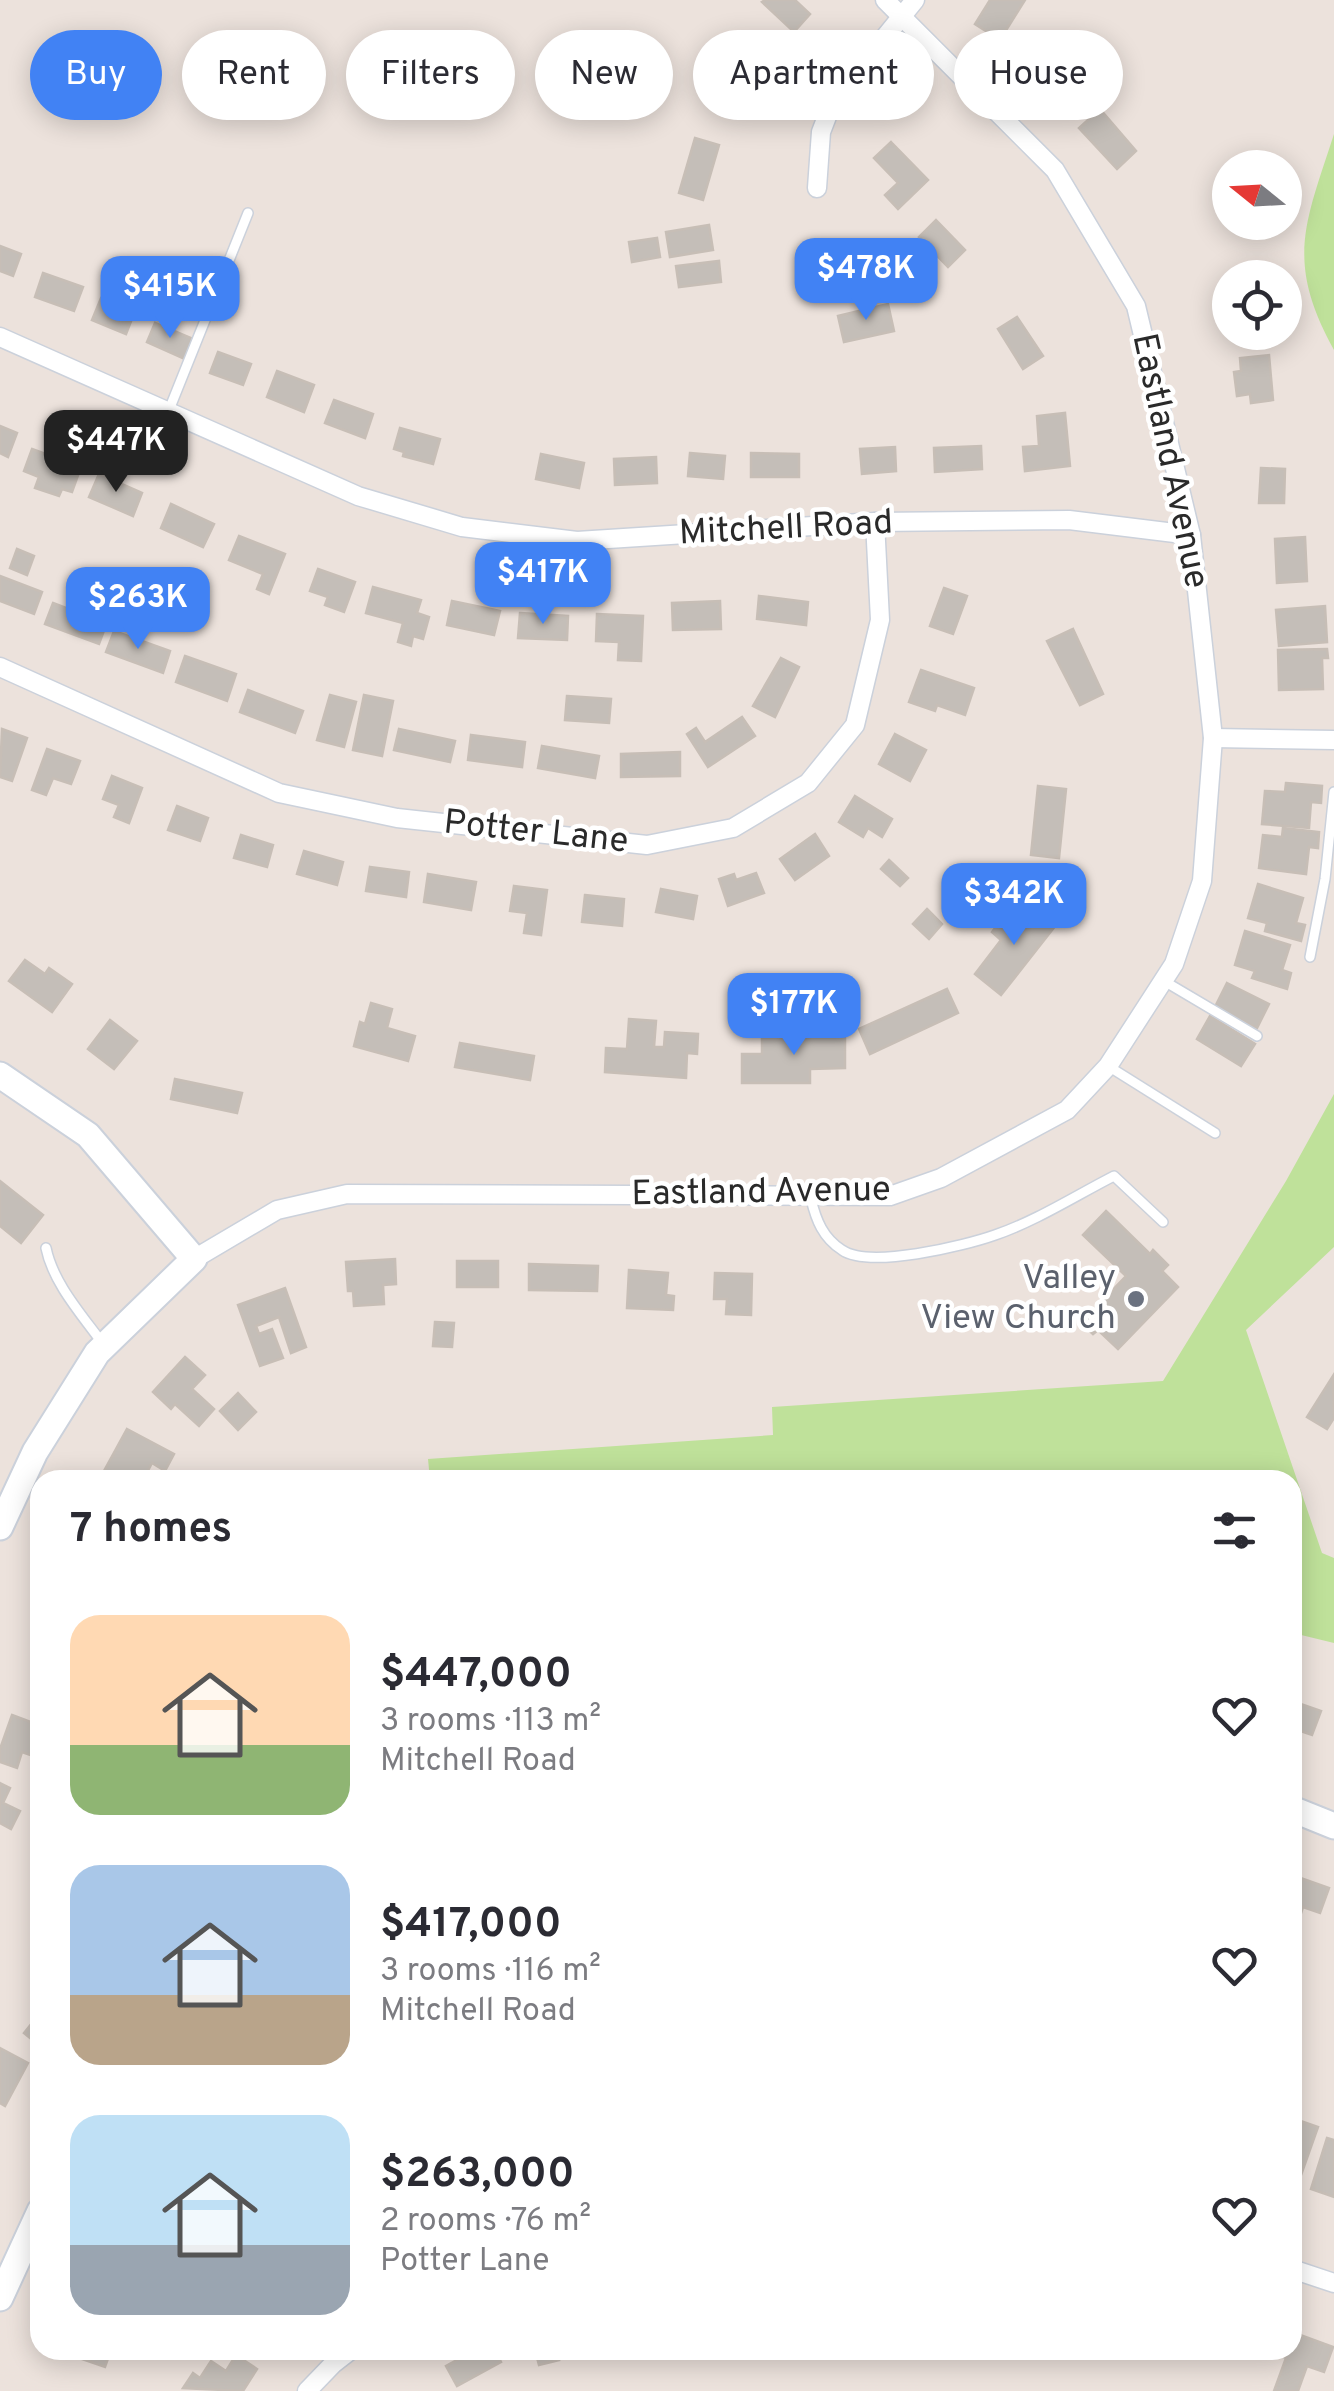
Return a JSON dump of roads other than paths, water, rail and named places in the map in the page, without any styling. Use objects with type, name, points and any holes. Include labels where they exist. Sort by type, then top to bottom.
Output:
[{"type":"street","name":"Eastland Avenue","points":[[0,1528],[9,1489],[104,1346],[194,1259],[278,1210],[347,1194],[419,1192],[890,1196],[941,1178],[1067,1110],[1108,1066],[1174,964],[1202,881],[1214,738],[1191,535],[1136,306],[1055,170],[884,0]]},
{"type":"street","points":[[816,188],[821,132],[834,101],[915,0]]},
{"type":"street","name":"Mitchell Road","points":[[0,337],[358,496],[462,527],[577,541],[874,522],[1070,520],[1191,535]]},
{"type":"street","name":"Potter Lane","points":[[0,667],[279,793],[396,818],[647,845],[733,828],[808,782],[855,725],[880,620],[874,522]]},
{"type":"street","points":[[1214,738],[1334,740]]},
{"type":"street","points":[[0,1075],[88,1135],[194,1259]]},
{"type":"street","points":[[1302,1813],[1334,1826]]},
{"type":"street","points":[[0,2298],[30,2233]]},
{"type":"street","points":[[1302,2272],[1334,2283]]},
{"type":"street","points":[[307,2391],[338,2360]]},
{"type":"lane","points":[[168,413],[248,213]]},
{"type":"lane","points":[[1310,957],[1334,792]]},
{"type":"lane","points":[[1164,981],[1258,1036]]},
{"type":"lane","points":[[1108,1066],[1215,1132]]},
{"type":"lane","points":[[811,1198],[818,1226],[844,1252],[879,1258],[918,1254],[996,1235],[1114,1176],[1164,1222]]},
{"type":"lane","points":[[46,1248],[70,1300],[104,1346]]},
{"type":"place","name":"Valley View Church","points":[[1136,1299]]}]
